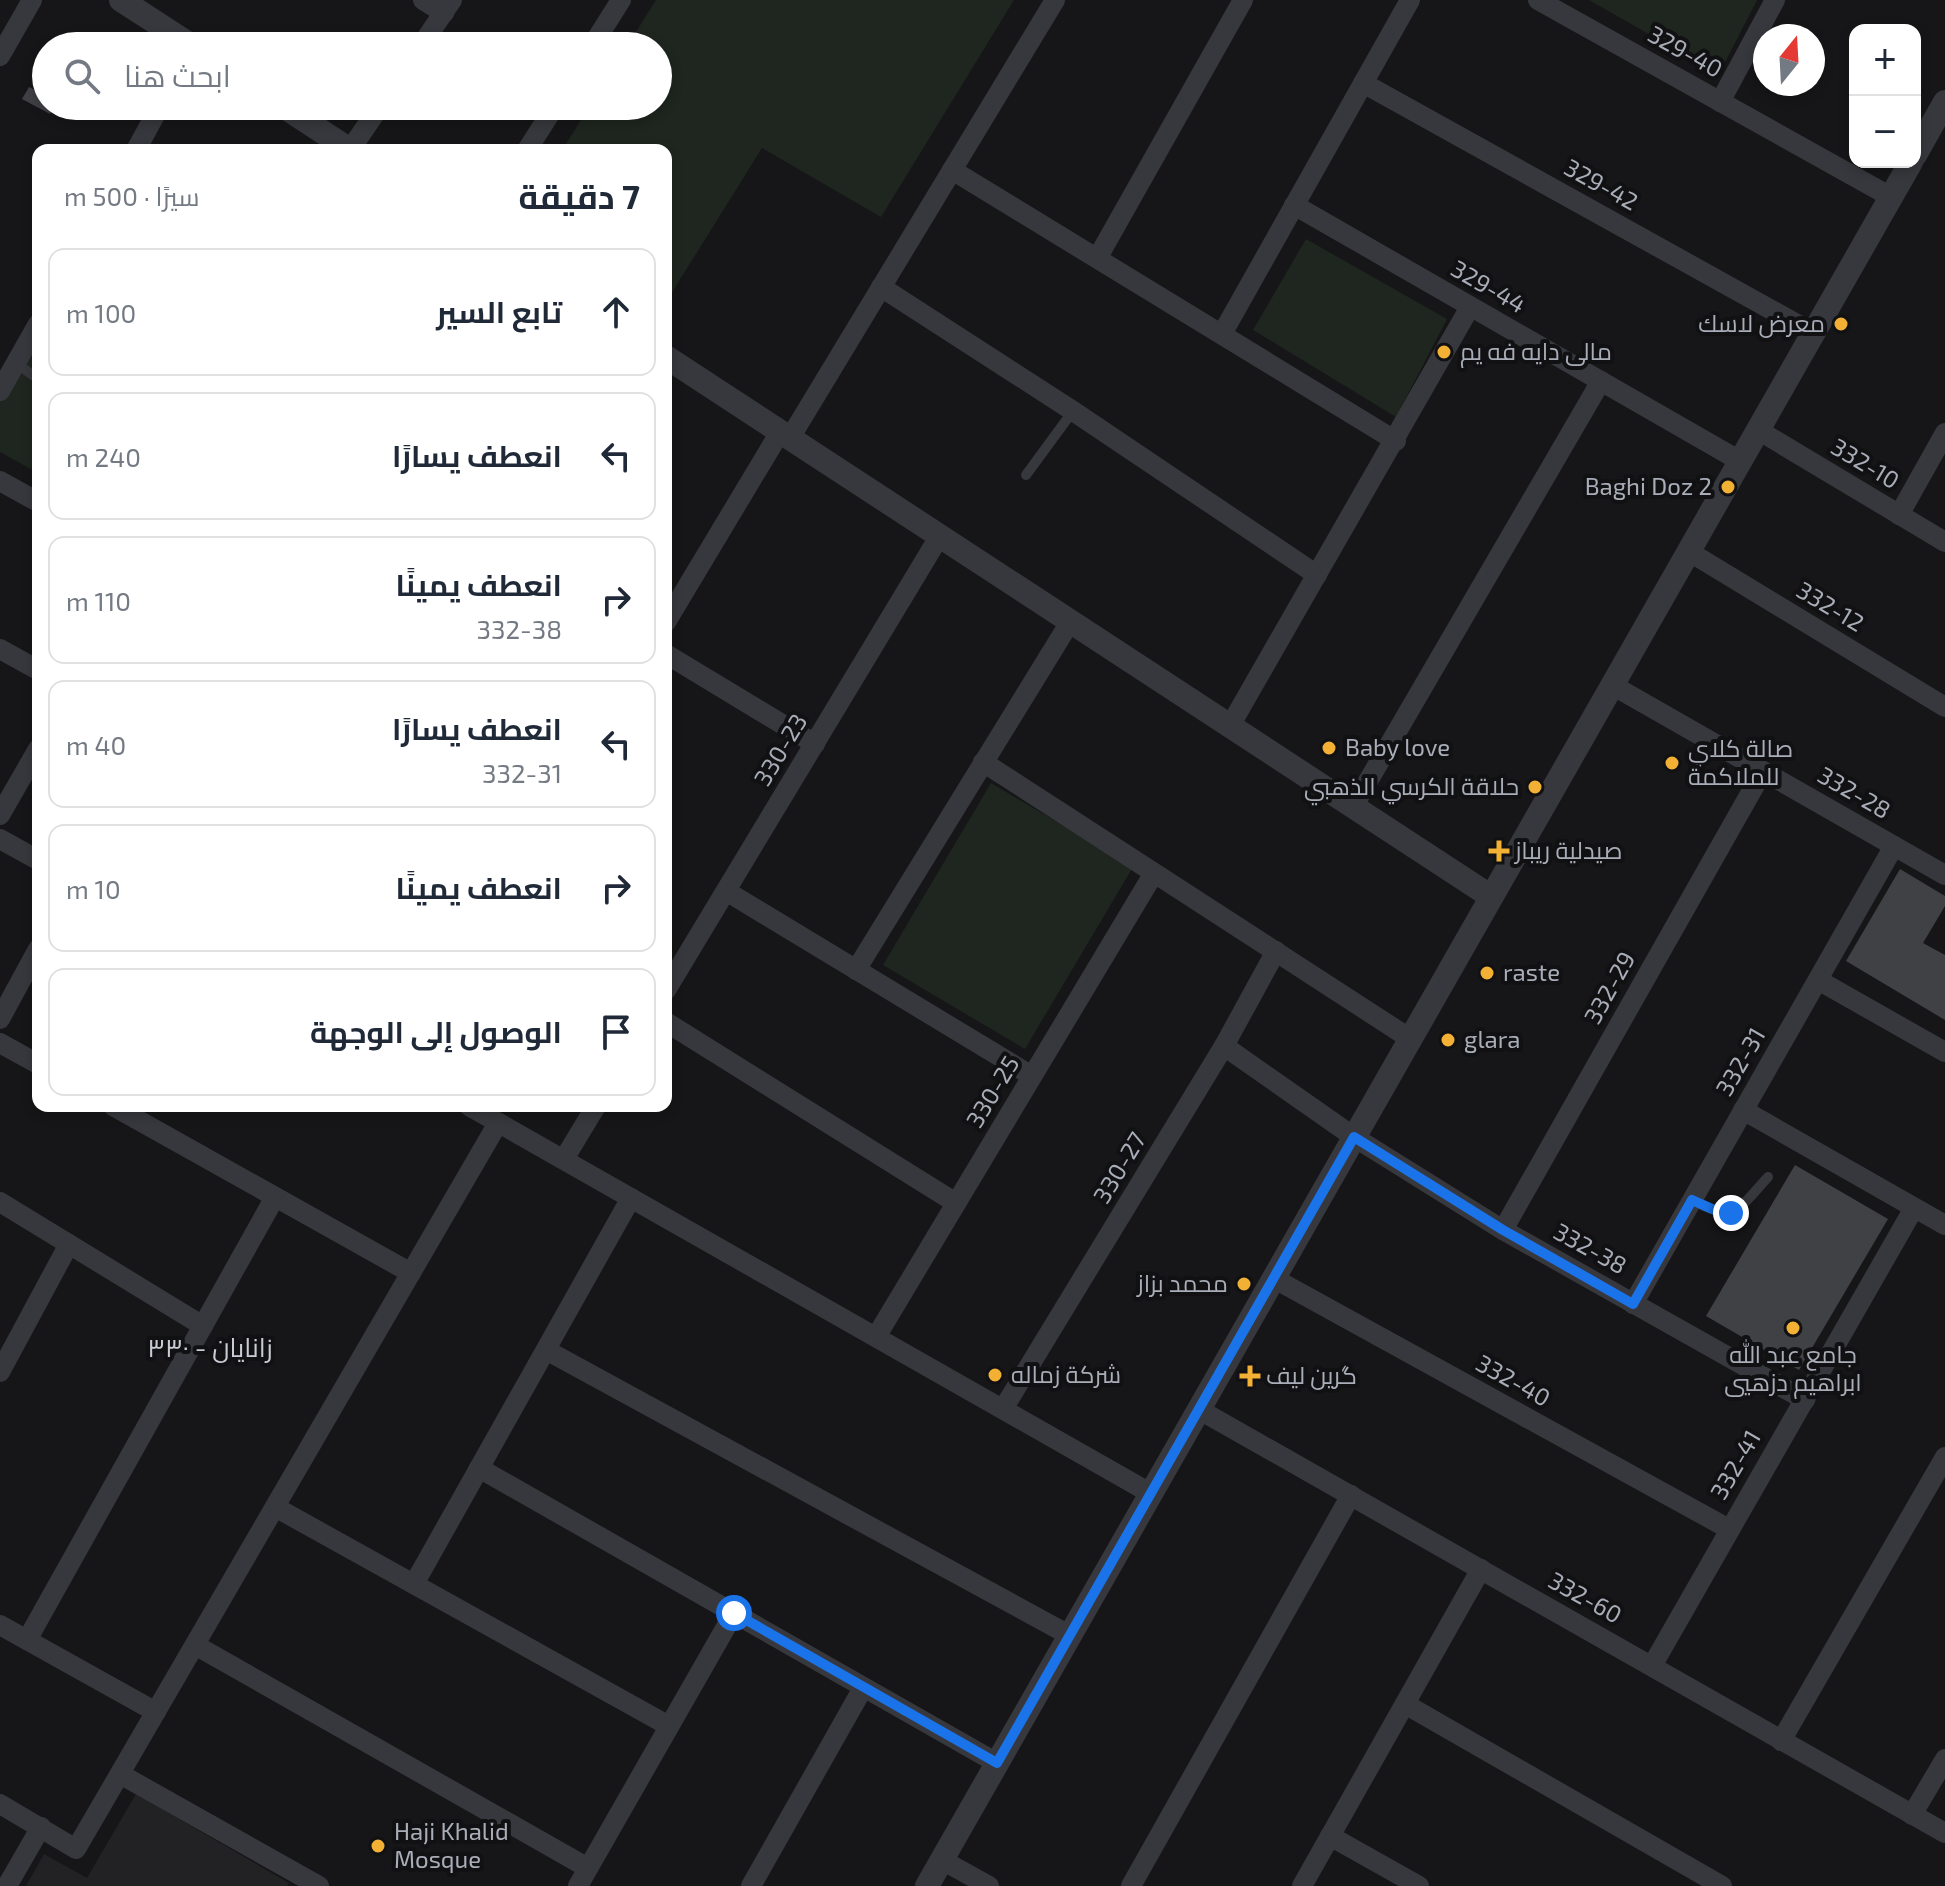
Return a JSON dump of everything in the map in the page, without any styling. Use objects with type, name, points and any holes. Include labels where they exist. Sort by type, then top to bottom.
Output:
[{"type":"street","points":[[0,56],[32,0]]},
{"type":"street","points":[[121,0],[170,32]]},
{"type":"street","points":[[423,0],[448,6],[430,32]]},
{"type":"street","points":[[601,32],[621,0]]},
{"type":"street","points":[[672,613],[881,287],[1055,0]]},
{"type":"street","points":[[1098,257],[1243,0]]},
{"type":"street","points":[[1222,334],[1410,0]]},
{"type":"street","name":"329-40","points":[[1538,0],[1891,197]]},
{"type":"street","points":[[1720,102],[1775,0]]},
{"type":"street","name":"329-42","points":[[1363,83],[1813,333]]},
{"type":"street","points":[[1921,144],[1945,102]]},
{"type":"street","points":[[139,144],[152,120]]},
{"type":"street","points":[[304,120],[341,144]]},
{"type":"street","points":[[354,144],[370,120]]},
{"type":"street","points":[[531,144],[546,120]]},
{"type":"street","points":[[927,1886],[1908,168]]},
{"type":"street","points":[[952,170],[1396,441]]},
{"type":"street","name":"329-44","points":[[1294,205],[1740,461]]},
{"type":"street","points":[[881,287],[1317,575]]},
{"type":"street","points":[[1230,726],[1470,307]]},
{"type":"street","points":[[0,391],[32,335]]},
{"type":"street","points":[[672,361],[1490,896]]},
{"type":"street","points":[[1353,807],[1601,381]]},
{"type":"street","name":"332-10","points":[[1758,430],[1945,542]]},
{"type":"street","points":[[1899,515],[1945,433]]},
{"type":"street","points":[[0,481],[32,499]]},
{"type":"street","name":"330-23","points":[[672,980],[939,537]]},
{"type":"street","name":"332-12","points":[[1688,551],[1945,707]]},
{"type":"street","points":[[856,970],[1070,622]]},
{"type":"street","points":[[0,649],[32,667]]},
{"type":"street","points":[[672,658],[815,744]]},
{"type":"street","name":"332-28","points":[[1612,685],[1945,875]]},
{"type":"street","points":[[0,815],[32,759]]},
{"type":"street","points":[[983,762],[1409,1038]]},
{"type":"street","name":"332-29","points":[[1503,1230],[1763,771]]},
{"type":"street","points":[[0,839],[32,857]]},
{"type":"street","name":"332-31","points":[[1633,1304],[1894,846]]},
{"type":"street","name":"330-25","points":[[876,1337],[1154,873]]},
{"type":"street","points":[[726,891],[1032,1076]]},
{"type":"street","name":"330-27","points":[[1003,1409],[1224,1046],[1276,951]]},
{"type":"street","points":[[0,1019],[32,960]]},
{"type":"street","points":[[1818,980],[1945,1052]]},
{"type":"street","points":[[672,1026],[956,1203]]},
{"type":"street","points":[[0,1043],[32,1061]]},
{"type":"street","name":"332-38","points":[[1224,1046],[1354,1137],[1503,1230],[1805,1400]]},
{"type":"street","points":[[1743,1110],[1945,1225]]},
{"type":"street","points":[[124,1112],[411,1273]]},
{"type":"street","points":[[479,1112],[1150,1493]]},
{"type":"street","points":[[564,1159],[592,1112]]},
{"type":"street","points":[[0,1804],[76,1849],[498,1123]]},
{"type":"street","points":[[27,1640],[275,1197]]},
{"type":"street","points":[[414,1584],[631,1198]]},
{"type":"street","points":[[0,1202],[203,1326]]},
{"type":"street","name":"332-41","points":[[1652,1666],[1914,1208]]},
{"type":"street","points":[[0,1372],[69,1244]]},
{"type":"street","name":"332-40","points":[[1273,1278],[1729,1529]]},
{"type":"street","points":[[546,1350],[1069,1635]]},
{"type":"street","name":"332-60","points":[[1198,1409],[1945,1833]]},
{"type":"street","points":[[1781,1741],[1945,1457]]},
{"type":"street","points":[[479,1468],[997,1763]]},
{"type":"street","points":[[1131,1886],[1351,1495]]},
{"type":"street","points":[[275,1507],[669,1726]]},
{"type":"street","points":[[1302,1886],[1481,1569]]},
{"type":"street","points":[[195,1645],[583,1877],[734,1613]]},
{"type":"street","points":[[0,1625],[156,1712]]},
{"type":"street","points":[[751,1886],[863,1688]]},
{"type":"street","points":[[1405,1704],[1722,1886]]},
{"type":"street","points":[[1912,1815],[1945,1759]]},
{"type":"street","points":[[120,1774],[309,1884]]},
{"type":"street","points":[[7,1886],[41,1827]]},
{"type":"street","points":[[1330,1836],[1419,1886]]},
{"type":"street","points":[[942,1860],[989,1886]]},
{"type":"lane","points":[[16,363],[32,375]]},
{"type":"lane","points":[[1026,475],[1073,411]]},
{"type":"lane","points":[[1692,1200],[1721,1213],[1731,1213],[1739,1210],[1768,1177]]},
{"type":"shaded area","points":[[656,0],[1014,0],[881,217],[762,148],[672,292],[672,144],[566,144],[581,120],[672,120],[672,32],[636,32]]},
{"type":"shaded area","points":[[1589,0],[1757,0],[1719,74]]},
{"type":"shaded area","points":[[1306,239],[1447,319],[1396,417],[1253,330]]},
{"type":"shaded area","points":[[32,344],[32,470],[0,452],[0,400]]},
{"type":"shaded area","points":[[991,783],[1133,867],[1025,1049],[883,965]]},
{"type":"shaded area","points":[[136,1794],[289,1883],[287,1886],[26,1886],[44,1854],[87,1878]]},
{"type":"building","points":[[29,87],[32,88],[32,104],[22,99]]},
{"type":"building","points":[[1900,869],[1945,896],[1945,906],[1923,943],[1945,955],[1945,1020],[1846,961]]},
{"type":"building","points":[[1795,1165],[1888,1219],[1799,1370],[1706,1316]]},
{"type":"place","name":"معرض لاسك","points":[[1841,324]]},
{"type":"place","name":"مالى دايه فه يم","points":[[1444,352]]},
{"type":"place","name":"Baghi Doz 2","points":[[1728,487]]},
{"type":"place","name":"Baby love","points":[[1329,748]]},
{"type":"place","name":"صالة كلاي للملاكمة","points":[[1672,763]]},
{"type":"place","name":"حلاقة الكرسي الذهبي","points":[[1535,787]]},
{"type":"place","name":"صيدلية ريباز","points":[[1499,851]]},
{"type":"place","name":"raste","points":[[1487,973]]},
{"type":"place","name":"glara","points":[[1448,1040]]},
{"type":"place","name":"محمد بزاز","points":[[1244,1284]]},
{"type":"place","name":"جامع عبد الله ابراهيم دزهيي","points":[[1793,1328]]},
{"type":"place","name":"شركة زماله","points":[[995,1375]]},
{"type":"place","name":"گرین لیف","points":[[1250,1376]]},
{"type":"place","name":"Haji Khalid Mosque","points":[[378,1846]]},
{"type":"district","name":"زانایان - ٣٣٠","points":[[210,1348]]},
{"type":"route","points":[[734,1613],[997,1763],[1354,1137],[1503,1230],[1633,1304],[1692,1200],[1721,1213],[1731,1213]]}]
